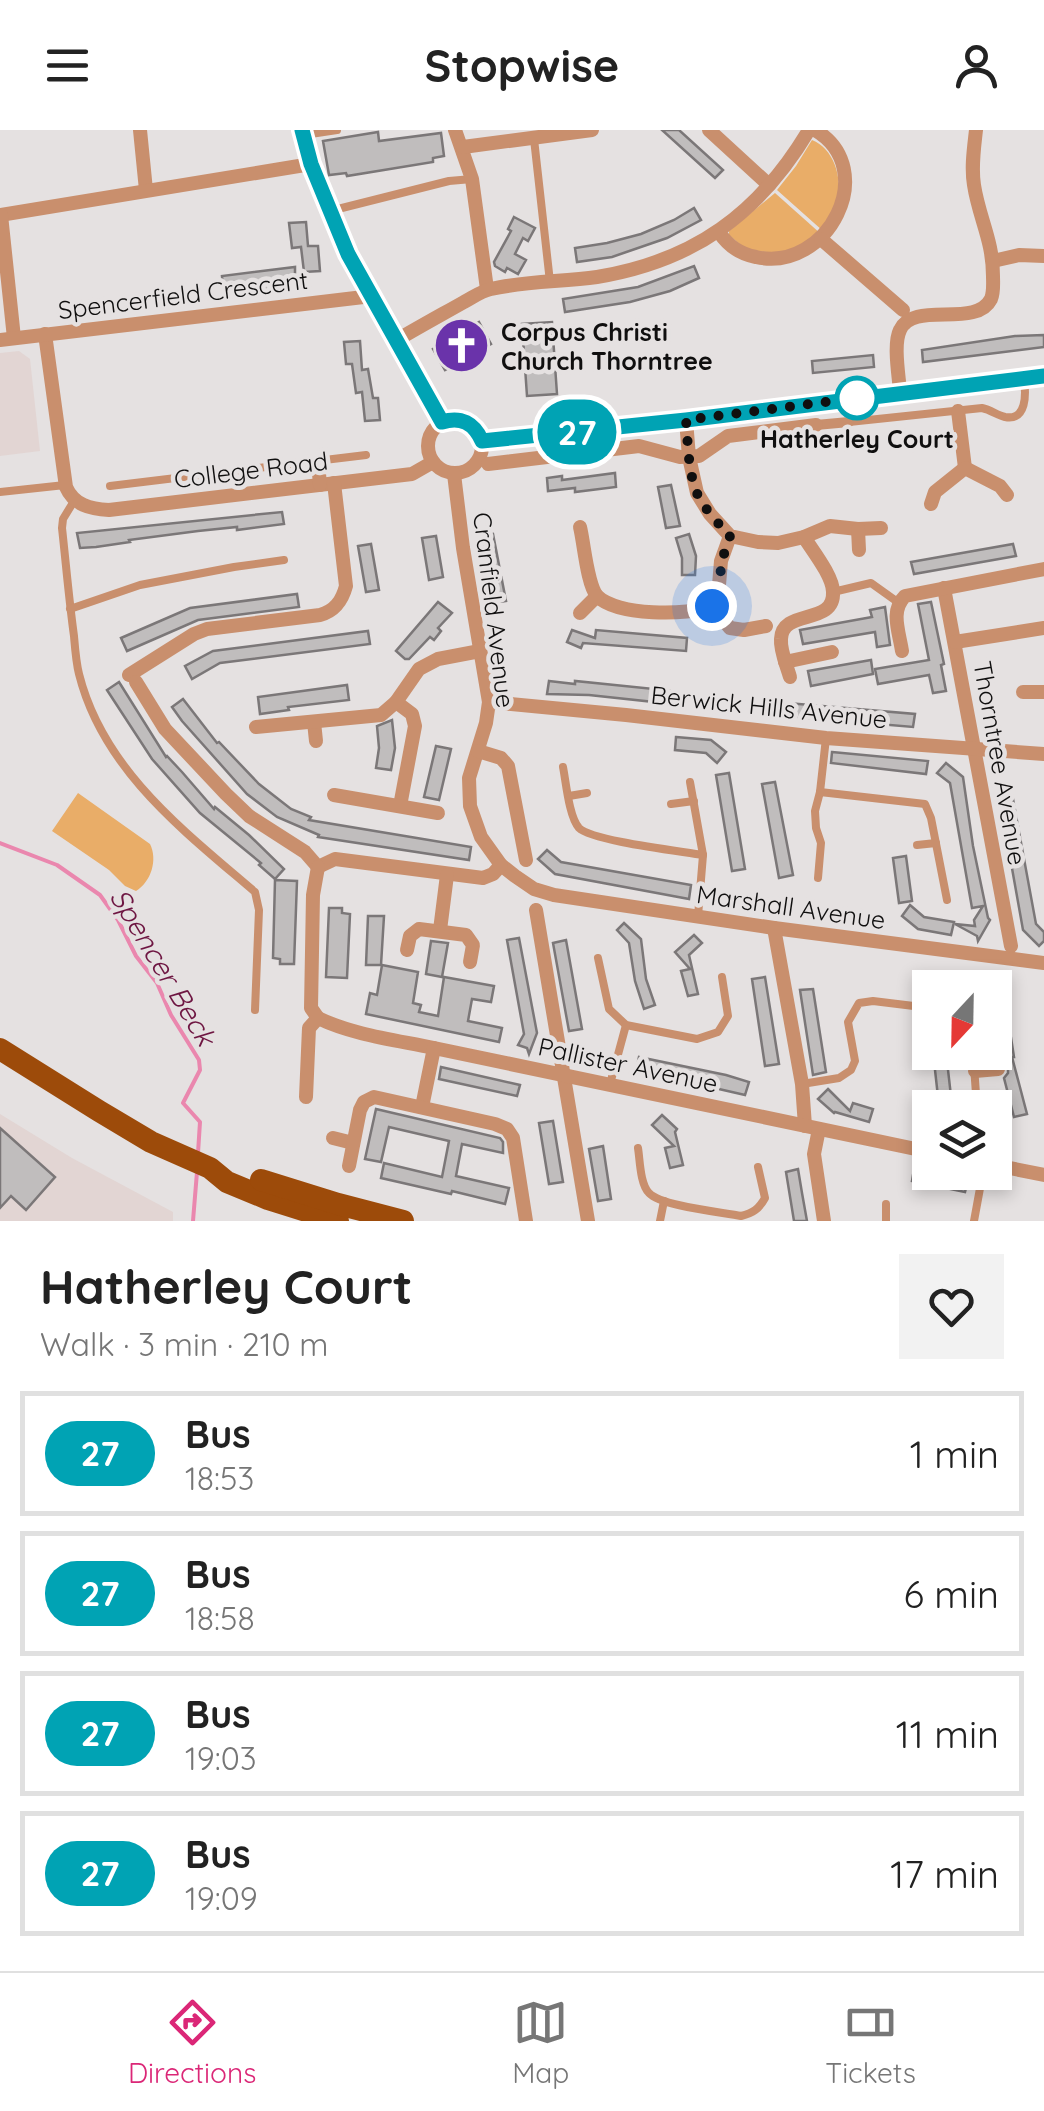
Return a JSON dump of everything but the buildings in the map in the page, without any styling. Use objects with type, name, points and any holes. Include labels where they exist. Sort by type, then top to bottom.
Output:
[{"type":"main road","points":[[0,1049],[151,1142],[201,1164],[228,1182],[334,1220]]},
{"type":"main road","points":[[201,1164],[232,1169],[274,1185],[404,1221]]},
{"type":"street","points":[[140,130],[146,190]]},
{"type":"street","points":[[455,130],[472,179],[487,289]]},
{"type":"street","points":[[463,146],[592,130]]},
{"type":"street","points":[[709,130],[770,186]]},
{"type":"street","points":[[397,340],[487,289],[634,269],[667,258],[719,232],[751,206],[812,130],[831,143],[838,154],[844,198],[822,239],[779,260],[744,254],[725,242],[719,232]]},
{"type":"street","points":[[900,392],[897,343],[901,326],[918,317],[971,312],[982,308],[992,295],[991,243],[973,175],[976,130]]},
{"type":"street","points":[[303,132],[311,164],[348,254],[442,422]]},
{"type":"street","points":[[7,339],[0,215],[311,164]]},
{"type":"street","points":[[822,239],[903,310]]},
{"type":"street","points":[[993,261],[1019,255],[1044,256]]},
{"type":"street","name":"Spencerfield Crescent","points":[[7,339],[372,296]]},
{"type":"street","points":[[45,334],[65,485],[74,501]]},
{"type":"street","points":[[482,441],[1044,376]]},
{"type":"street","points":[[958,411],[965,468]]},
{"type":"street","points":[[482,464],[482,441],[477,430],[464,420],[442,422],[432,430],[428,450],[433,462],[454,474],[482,464],[639,446],[680,457],[699,456],[728,436],[849,422]]},
{"type":"street","points":[[686,420],[697,493],[730,536],[778,543],[830,526],[881,528]]},
{"type":"street","points":[[533,459],[534,477]]},
{"type":"street","points":[[306,1097],[309,1028],[318,1018],[311,1008],[318,867],[305,852],[249,816],[226,794],[165,729],[133,679],[154,660],[206,629],[320,615],[337,606],[346,586],[327,484],[318,462]]},
{"type":"street","name":"College Road","points":[[74,501],[92,509],[109,510],[412,474],[433,462]]},
{"type":"street","points":[[965,468],[1000,486],[1007,495]]},
{"type":"street","points":[[930,504],[934,492],[965,468]]},
{"type":"street","name":"Cranfield Avenue","points":[[454,474],[489,702],[470,778],[470,806],[481,837],[501,865],[534,889]]},
{"type":"street","points":[[580,526],[597,596],[622,609],[687,613],[712,606]]},
{"type":"street","points":[[858,529],[859,550]]},
{"type":"street","points":[[712,606],[730,536]]},
{"type":"street","points":[[790,677],[781,638],[784,628],[790,621],[825,610],[834,592],[804,537]]},
{"type":"street","points":[[587,559],[605,554]]},
{"type":"street","points":[[902,650],[895,611],[905,596],[1044,569]]},
{"type":"street","name":"Thorntree Avenue","points":[[944,588],[1011,946]]},
{"type":"street","points":[[580,613],[597,596]]},
{"type":"street","points":[[712,606],[730,628],[766,626]]},
{"type":"street","points":[[720,644],[730,628]]},
{"type":"street","points":[[955,642],[1044,628]]},
{"type":"street","points":[[256,728],[382,715],[419,669],[438,660],[480,651]]},
{"type":"street","points":[[786,662],[832,652]]},
{"type":"street","points":[[154,660],[164,676]]},
{"type":"street","points":[[1023,692],[1044,692]]},
{"type":"street","points":[[152,706],[168,696]]},
{"type":"street","points":[[396,702],[412,714],[416,726],[400,806]]},
{"type":"street","name":"Berwick Hills Avenue","points":[[489,702],[826,738],[1044,754]]},
{"type":"street","points":[[314,722],[316,741]]},
{"type":"street","points":[[478,751],[501,758],[508,766],[526,860]]},
{"type":"street","points":[[334,795],[438,813]]},
{"type":"street","points":[[318,867],[335,858],[483,878],[501,865]]},
{"type":"street","points":[[440,930],[448,875]]},
{"type":"street","points":[[534,889],[588,1221]]},
{"type":"street","name":"Marshall Avenue","points":[[534,889],[774,928],[1044,963]]},
{"type":"street","points":[[408,950],[410,936],[418,928],[466,935],[473,944],[470,962]]},
{"type":"street","points":[[774,928],[812,1127],[824,1221]]},
{"type":"street","name":"Pallister Avenue","points":[[318,1018],[331,1025],[434,1048],[912,1148]]},
{"type":"street","points":[[422,1107],[434,1048]]},
{"type":"street","points":[[975,1071],[983,1070]]},
{"type":"street","points":[[349,1166],[360,1110],[364,1102],[374,1097],[495,1124],[507,1129],[513,1138],[525,1213],[506,1208]]},
{"type":"street","points":[[333,1138],[353,1143]]},
{"type":"street","points":[[1012,1168],[1044,1175]]},
{"type":"lane","points":[[303,132],[336,130]]},
{"type":"lane","points":[[534,139],[550,282]]},
{"type":"lane","points":[[330,211],[449,181],[472,179]]},
{"type":"lane","points":[[849,422],[982,408],[1009,418],[1024,408],[1024,378]]},
{"type":"lane","name":"College Road","points":[[110,486],[366,455]]},
{"type":"lane","points":[[0,492],[65,485]]},
{"type":"lane","points":[[74,501],[62,528],[79,674],[96,720],[122,764],[146,794],[168,818],[255,892],[259,910],[255,1010]]},
{"type":"lane","points":[[70,609],[140,585],[284,560]]},
{"type":"lane","points":[[834,592],[871,583],[898,602]]},
{"type":"lane","points":[[818,878],[820,843],[815,812],[826,738]]},
{"type":"lane","points":[[563,767],[572,814],[580,828],[596,837],[703,855]]},
{"type":"lane","points":[[690,782],[703,855],[698,916]]},
{"type":"lane","points":[[820,792],[925,804],[947,900]]},
{"type":"lane","points":[[569,796],[588,793]]},
{"type":"lane","points":[[671,804],[694,802]]},
{"type":"lane","points":[[917,846],[936,843]]},
{"type":"lane","points":[[598,958],[609,1009],[626,1024],[697,1039],[718,1032],[728,1016],[722,978]]},
{"type":"lane","points":[[606,991],[621,987]]},
{"type":"lane","points":[[710,994],[724,992]]},
{"type":"lane","points":[[802,1084],[839,1078],[851,1070],[854,1061],[848,1022],[858,1004],[873,1001],[912,1006]]},
{"type":"lane","points":[[610,1084],[626,1024]]},
{"type":"lane","points":[[975,1071],[977,1090]]},
{"type":"lane","points":[[638,1148],[650,1194],[664,1201],[740,1216],[751,1214],[765,1198],[758,1167]]},
{"type":"lane","points":[[974,1221],[980,1190]]},
{"type":"lane","points":[[660,1221],[664,1201]]},
{"type":"lane","points":[[886,1204],[886,1221]]},
{"type":"shaded area","points":[[812,140],[831,156],[839,182],[837,199],[823,231],[777,190]]},
{"type":"shaded area","points":[[775,193],[821,234],[789,253],[748,251],[729,231]]},
{"type":"shaded area","points":[[19,351],[30,359],[40,451],[0,456],[0,353]]},
{"type":"shaded area","points":[[78,793],[150,844],[152,870],[136,891],[52,831]]},
{"type":"shaded area","points":[[0,1114],[173,1212],[173,1221],[0,1221]]},
{"type":"waterway","name":"Spencer Beck","points":[[0,843],[57,865],[100,895],[118,920],[199,1060],[200,1070],[183,1103],[200,1122],[198,1153]]},
{"type":"waterway","name":"Spencer Beck","points":[[193,1221],[197,1172]]},
{"type":"bus line","name":"27","points":[[302,130],[311,164],[348,254],[442,422],[464,420],[477,430],[482,441],[1044,376]]},
{"type":"place","name":"Corpus Christi Church Thorntree","points":[[462,346]]},
{"type":"place","name":"Hatherley Court","points":[[857,398]]},
{"type":"route","points":[[712,606],[730,536],[697,493],[686,420],[857,398]]}]
